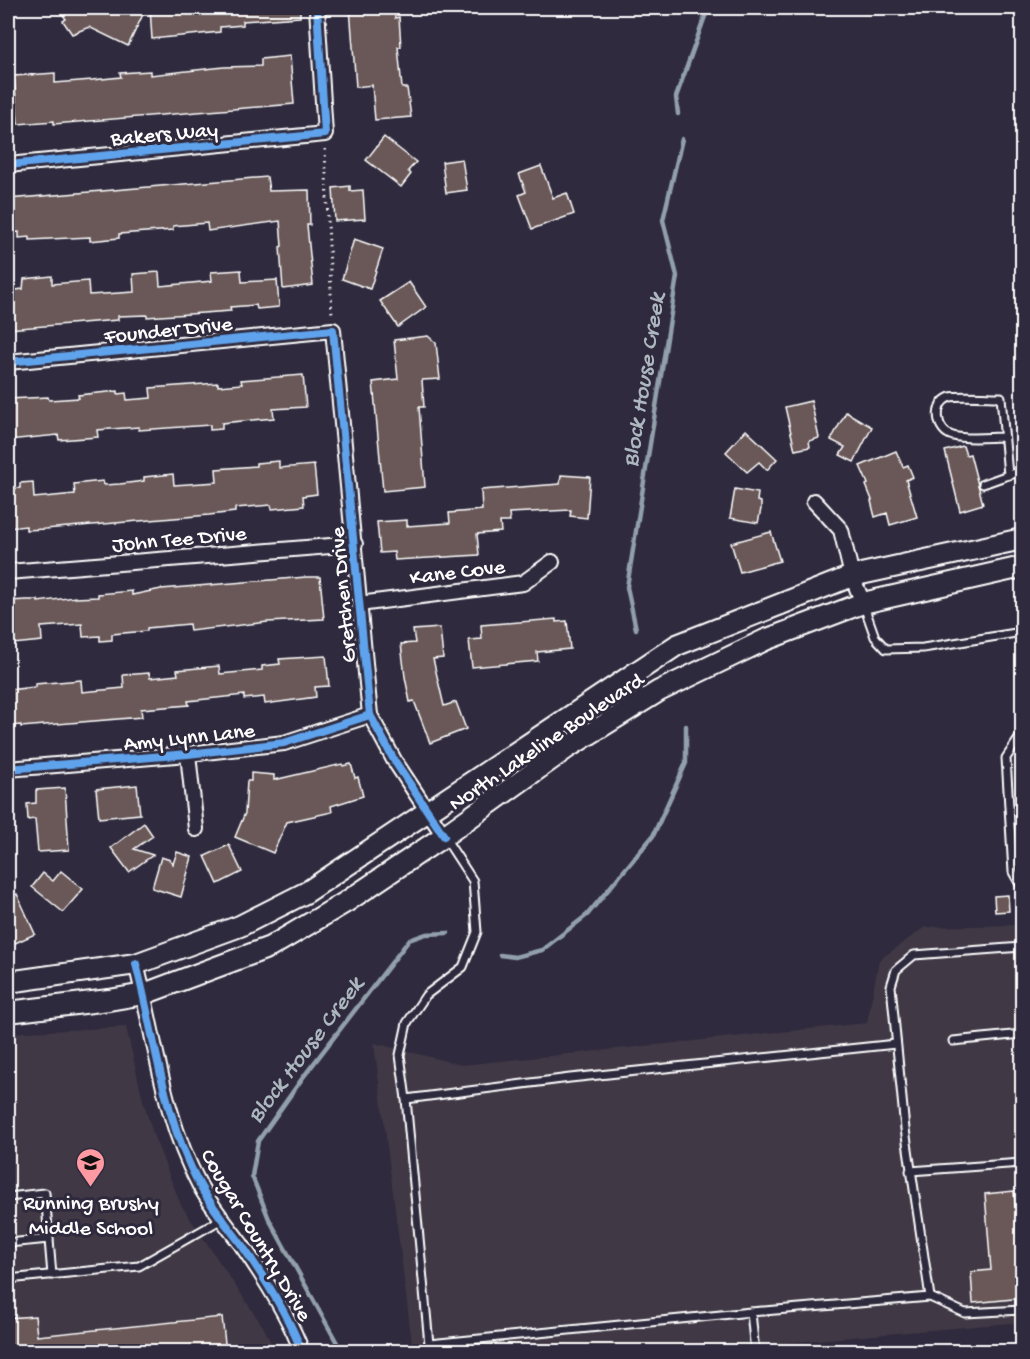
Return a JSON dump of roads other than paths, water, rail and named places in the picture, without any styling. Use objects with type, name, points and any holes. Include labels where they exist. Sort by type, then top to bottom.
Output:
[{"type":"main road","name":"North Lakeline Boulevard","points":[[8,982],[136,964],[240,926],[307,892],[677,645],[852,576],[1023,539]]},
{"type":"main road","name":"North Lakeline Boulevard","points":[[8,1012],[144,994],[270,947],[346,902],[444,837],[567,748],[659,691],[765,640],[863,603],[1023,567]]},
{"type":"street","name":"Bakers Way","points":[[8,165],[325,134],[317,8]]},
{"type":"street","name":"Founder Drive","points":[[8,362],[333,330]]},
{"type":"street","name":"Gretchen Drive","points":[[333,330],[355,544],[369,715],[394,760],[444,837]]},
{"type":"street","points":[[814,501],[841,530],[852,576],[863,603]]},
{"type":"street","name":"John Tee Drive","points":[[8,572],[355,544]]},
{"type":"street","name":"Kane Cove","points":[[360,604],[523,583],[552,562]]},
{"type":"street","name":"Amy Lynn Lane","points":[[8,769],[188,754],[284,743],[369,715]]},
{"type":"street","points":[[188,754],[196,829]]},
{"type":"street","name":"Cougar Country Drive","points":[[136,964],[179,1141],[200,1186],[282,1308],[302,1352]]},
{"type":"lane","points":[[1004,437],[953,436],[943,431],[939,424],[938,413],[941,405],[950,398],[1001,397],[1008,475]]},
{"type":"lane","points":[[983,484],[1022,472],[1023,481]]},
{"type":"lane","points":[[863,603],[875,637],[886,649],[923,648],[1023,632]]},
{"type":"lane","points":[[1023,734],[1006,758],[1013,872],[1023,888]]},
{"type":"lane","name":"Gretchen Drive","points":[[444,837],[473,881],[477,932],[463,967],[426,995],[407,1023],[400,1055],[429,1344],[751,1312]]},
{"type":"lane","points":[[930,1297],[910,1171],[891,986],[896,970],[914,955],[1023,947]]},
{"type":"lane","points":[[953,1041],[1023,1034]]},
{"type":"lane","points":[[406,1099],[570,1078],[896,1044]]},
{"type":"lane","points":[[910,1171],[1023,1163]]},
{"type":"lane","points":[[8,1197],[45,1193],[52,1275]]},
{"type":"lane","points":[[8,1279],[139,1266],[222,1219]]},
{"type":"lane","points":[[8,1243],[49,1239]]},
{"type":"lane","points":[[755,1352],[751,1312],[930,1297],[965,1313],[1023,1310]]},
{"type":"waterway","name":"Block House Creek","points":[[678,114],[676,97],[708,8]]},
{"type":"waterway","name":"Block House Creek","points":[[636,629],[627,587],[677,276],[663,220],[682,139]]},
{"type":"waterway","name":"Block House Creek","points":[[500,955],[515,957],[542,950],[587,915],[653,836],[686,763],[686,726]]},
{"type":"waterway","name":"Block House Creek","points":[[342,1352],[269,1219],[252,1176],[258,1141],[304,1076],[409,940],[426,934],[448,933]]},
{"type":"place","name":"Running Brushy Middle School","points":[[91,1188]]}]
